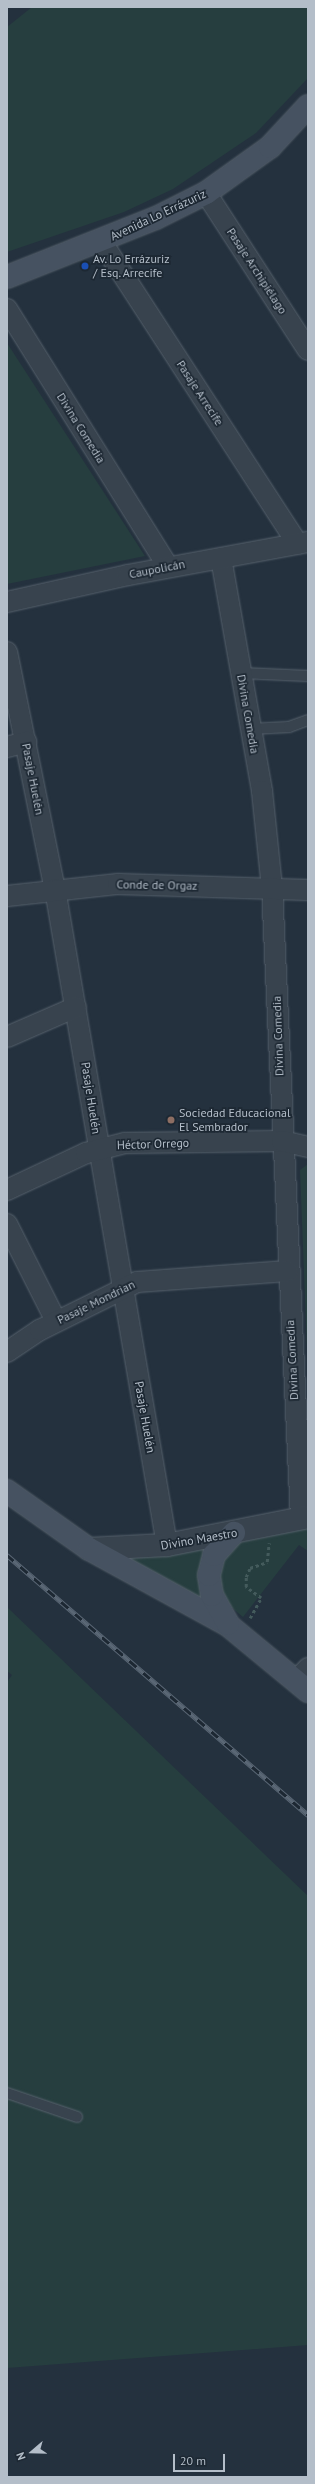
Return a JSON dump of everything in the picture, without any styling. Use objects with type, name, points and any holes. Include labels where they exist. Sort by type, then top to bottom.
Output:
[{"type":"main road","name":"Avenida Lo Errázuriz","points":[[7,277],[101,241],[206,193],[270,147],[308,106]]},
{"type":"main road","points":[[7,1491],[89,1550],[235,1630],[304,1680]]},
{"type":"main road","points":[[234,1533],[214,1555],[209,1575],[212,1595],[235,1630]]},
{"type":"street","name":"Pasaje Archipiélago","points":[[206,193],[308,350]]},
{"type":"street","name":"Pasaje Arrecife","points":[[101,241],[303,543]]},
{"type":"street","name":"Divina Comedia","points":[[7,309],[168,567]]},
{"type":"street","name":"Caupolicán","points":[[7,602],[168,567],[303,543]]},
{"type":"street","name":"Divina Comedia","points":[[221,558],[251,729],[272,887],[288,1271],[304,1518]]},
{"type":"street","name":"Pasaje Huelén","points":[[7,652],[16,744],[56,889],[167,1545]]},
{"type":"street","name":"Conde de Orgaz","points":[[7,896],[56,889],[118,884],[272,887],[308,890]]},
{"type":"street","points":[[7,1037],[76,1007]]},
{"type":"street","name":"Héctor Orrego","points":[[7,1190],[99,1149],[139,1143],[282,1141],[308,1147]]},
{"type":"street","points":[[7,1224],[56,1321]]},
{"type":"street","name":"Pasaje Mondrian","points":[[7,1352],[56,1321],[123,1288],[145,1280],[288,1271]]},
{"type":"street","name":"Divino Maestro","points":[[89,1550],[167,1545],[271,1526],[304,1518]]},
{"type":"lane","points":[[241,673],[308,676]]},
{"type":"lane","points":[[251,729],[289,727],[308,720]]},
{"type":"lane","points":[[7,2093],[77,2116]]},
{"type":"path","points":[[235,1630],[261,1598],[246,1587],[246,1577],[250,1568],[267,1562],[271,1526]]},
{"type":"green space","points":[[32,7],[308,7],[308,78],[256,133],[173,189],[124,212],[7,252],[7,27]]},
{"type":"green space","points":[[7,343],[145,556],[7,584]]},
{"type":"green space","points":[[308,1164],[308,1376],[300,1170]]},
{"type":"green space","points":[[308,1519],[308,1551],[299,1545],[243,1617],[231,1607],[218,1583],[228,1540]]},
{"type":"green space","points":[[206,1546],[199,1573],[207,1602],[125,1561],[132,1556]]},
{"type":"green space","points":[[7,1607],[308,1896],[308,2345],[7,2368],[7,1682],[12,1675],[7,1671]]},
{"type":"railway","points":[[7,1555],[308,1815]]},
{"type":"place","name":"Av. Lo Errázuriz / Esq. Arrecife","points":[[85,266]]},
{"type":"place","name":"Sociedad Educacional El Sembrador","points":[[171,1120]]}]
